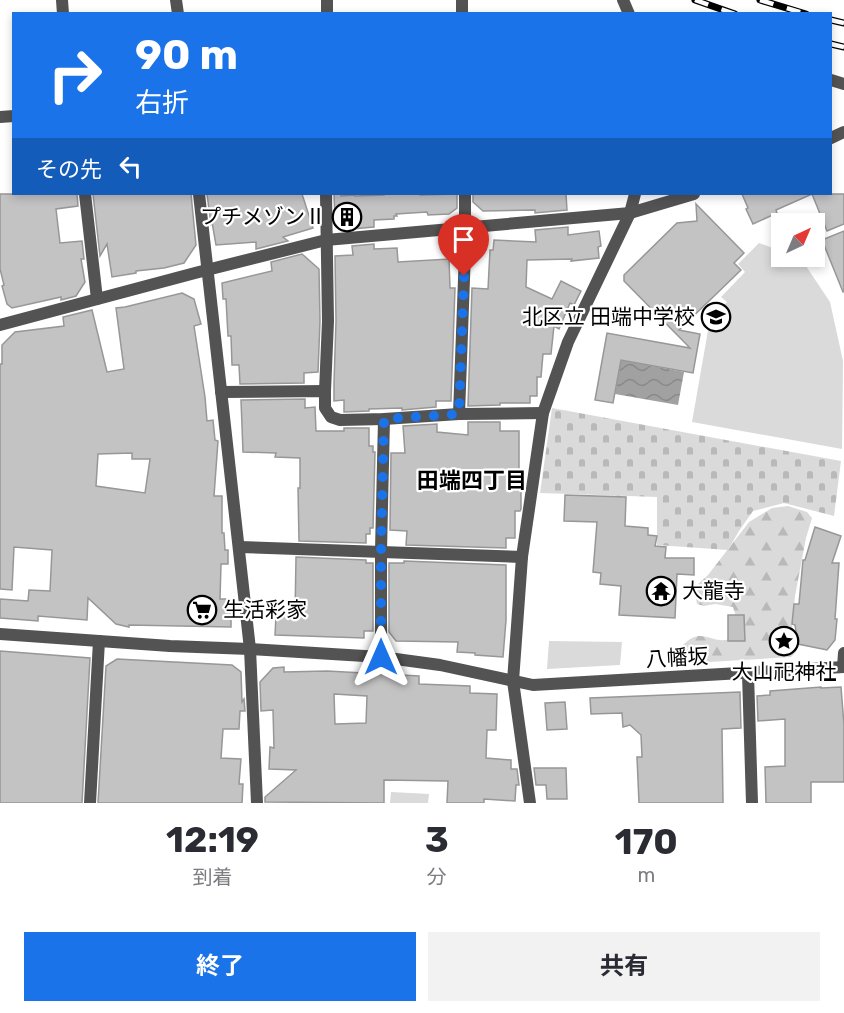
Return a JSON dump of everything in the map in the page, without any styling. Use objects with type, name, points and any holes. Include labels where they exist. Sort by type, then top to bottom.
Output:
[{"type":"street","points":[[85,195],[97,299]]},
{"type":"street","points":[[199,195],[250,649],[257,803]]},
{"type":"street","points":[[326,195],[328,321],[325,408],[331,417],[340,420],[459,414],[543,413]]},
{"type":"street","points":[[459,414],[465,195]]},
{"type":"street","points":[[530,803],[513,681],[522,557],[543,413],[568,342],[630,213],[635,195]]},
{"type":"street","points":[[0,325],[326,240],[630,213],[691,195]]},
{"type":"street","points":[[221,392],[325,391]]},
{"type":"street","points":[[381,657],[384,419]]},
{"type":"street","points":[[239,547],[522,557]]},
{"type":"street","name":"八幡坂","points":[[0,634],[381,657],[440,665],[533,685],[843,667]]},
{"type":"street","points":[[90,803],[99,641]]},
{"type":"street","points":[[843,667],[844,653]]},
{"type":"street","points":[[748,674],[752,803]]},
{"type":"green space","points":[[759,243],[771,247],[771,267],[807,267],[830,302],[843,361],[842,449],[692,422],[710,319],[727,302],[721,297],[745,272],[738,264]]},
{"type":"green space","points":[[552,408],[841,461],[834,516],[784,503],[753,511],[728,550],[657,545],[657,497],[540,493]]},
{"type":"green space","points":[[788,506],[807,512],[812,518],[795,596],[792,628],[796,652],[791,657],[692,663],[682,656],[681,647],[695,637],[718,640],[733,638],[737,620],[733,607],[697,604],[695,593],[697,585],[708,575],[749,522],[772,508]]},
{"type":"green space","points":[[549,641],[622,642],[620,665],[547,669]]},
{"type":"green space","points":[[391,792],[429,794],[428,803],[390,803]]},
{"type":"water","points":[[621,360],[684,372],[678,405],[615,394]]},
{"type":"building","points":[[0,194],[77,195],[78,206],[56,209],[60,243],[82,241],[84,259],[81,259],[85,282],[76,296],[12,308],[7,304],[0,269]]},
{"type":"building","points":[[844,194],[844,224],[827,231],[825,213],[820,213],[812,195]]},
{"type":"building","points":[[93,195],[191,195],[196,245],[184,263],[112,277],[107,244],[100,256]]},
{"type":"building","points":[[207,195],[302,195],[313,228],[283,237],[288,241],[256,249],[256,242],[216,245],[212,222],[211,224]]},
{"type":"building","points":[[334,195],[457,195],[457,208],[449,214],[428,215],[427,212],[396,214],[394,219],[374,220],[374,227],[352,229],[352,224],[342,225],[335,217]]},
{"type":"building","points":[[473,195],[566,195],[567,210],[535,213],[535,210],[483,211],[473,202]]},
{"type":"building","points":[[742,195],[810,195],[776,210],[777,213],[771,213],[771,216],[753,224],[746,209],[748,208]]},
{"type":"building","points":[[696,204],[744,253],[734,263],[741,270],[679,330],[700,334],[693,373],[621,360],[613,403],[595,400],[607,333],[690,348],[624,281],[624,275],[677,223],[697,221]]},
{"type":"building","points":[[568,227],[568,235],[599,231],[601,246],[598,247],[599,258],[571,261],[572,259],[527,260],[526,287],[552,299],[561,281],[581,291],[574,305],[570,303],[559,329],[554,326],[551,354],[543,354],[541,377],[537,377],[537,396],[530,396],[530,403],[468,406],[472,288],[488,289],[490,250],[493,250],[494,240],[536,242],[535,230]]},
{"type":"building","points":[[844,231],[843,292],[825,247],[825,239]]},
{"type":"building","points":[[374,244],[374,249],[397,248],[398,262],[449,259],[450,288],[455,288],[451,401],[436,401],[436,407],[344,412],[344,400],[334,401],[335,256],[353,255],[352,246]]},
{"type":"building","points":[[302,254],[319,269],[318,372],[304,373],[304,383],[240,384],[239,365],[232,365],[231,336],[228,336],[226,299],[223,299],[222,283],[272,271],[271,262]]},
{"type":"building","points":[[182,293],[194,299],[201,324],[194,326],[207,421],[213,420],[215,440],[218,441],[214,496],[222,496],[222,533],[224,533],[225,550],[228,550],[228,564],[221,564],[220,599],[231,599],[231,627],[129,625],[129,627],[116,624],[88,598],[87,620],[38,616],[38,621],[0,618],[0,599],[28,601],[29,590],[50,591],[52,550],[14,547],[12,590],[0,589],[0,364],[2,364],[2,345],[15,332],[64,326],[63,317],[92,310],[107,372],[124,369],[116,308]],"holes":[[[132,453],[132,459],[150,459],[145,493],[96,486],[98,454]]]},
{"type":"building","points":[[305,399],[305,408],[315,407],[316,431],[369,428],[369,446],[373,446],[373,452],[375,452],[373,528],[370,528],[370,534],[366,534],[366,543],[299,541],[300,458],[275,457],[276,453],[243,452],[241,400]]},
{"type":"building","points":[[468,422],[500,422],[500,431],[519,431],[521,509],[515,511],[515,538],[506,538],[506,548],[406,545],[407,531],[390,530],[391,453],[405,453],[403,426],[437,424],[437,432],[468,435]]},
{"type":"building","points":[[565,495],[626,497],[625,526],[648,528],[648,535],[657,536],[655,546],[666,547],[665,558],[694,558],[694,575],[677,574],[675,618],[619,615],[621,586],[600,584],[601,573],[593,572],[597,522],[564,521]]},
{"type":"building","points":[[815,527],[841,536],[832,563],[839,563],[835,640],[827,650],[798,644],[795,625],[792,624],[794,604],[799,604],[803,560],[805,560]]},
{"type":"building","points":[[296,557],[366,560],[366,563],[373,563],[373,631],[364,631],[364,638],[275,635],[276,616],[295,616]]},
{"type":"building","points":[[404,561],[506,565],[503,657],[457,652],[458,642],[396,641],[389,632],[389,563],[404,563]]},
{"type":"building","points":[[728,615],[744,615],[745,641],[728,641]]},
{"type":"building","points":[[0,651],[90,658],[82,803],[0,803]]},
{"type":"building","points":[[117,659],[232,665],[241,672],[242,702],[244,699],[245,711],[240,711],[239,729],[223,729],[221,758],[241,759],[239,784],[243,784],[242,803],[98,803],[106,666]]},
{"type":"building","points":[[284,667],[284,672],[327,671],[419,676],[419,684],[470,686],[470,693],[497,694],[496,730],[487,730],[486,758],[511,760],[511,769],[517,769],[519,785],[516,785],[515,801],[484,799],[484,803],[447,803],[448,781],[384,780],[384,803],[265,802],[265,797],[296,770],[269,769],[270,747],[274,748],[273,710],[261,711],[260,682],[273,668]],"holes":[[[334,694],[367,696],[366,723],[335,724]]]},
{"type":"building","points":[[841,687],[844,782],[811,782],[811,803],[766,803],[765,767],[785,766],[785,719],[758,721],[757,696],[770,695],[770,691]]},
{"type":"building","points":[[740,692],[741,728],[722,729],[723,803],[639,803],[637,757],[642,757],[641,735],[630,725],[623,727],[622,713],[591,714],[590,698]]},
{"type":"building","points":[[565,702],[567,729],[547,730],[545,703]]},
{"type":"building","points":[[534,768],[566,768],[567,799],[547,799],[546,785],[536,785]]},
{"type":"railway","points":[[695,0],[729,12]]},
{"type":"railway","points":[[760,0],[799,12]]},
{"type":"railway","points":[[832,20],[844,23]]},
{"type":"railway","points":[[832,44],[844,47]]},
{"type":"place","name":"プチメゾンⅡ","points":[[347,217]]},
{"type":"place","name":"北区立 田端中学校","points":[[716,317]]},
{"type":"place","name":"大龍寺","points":[[661,591]]},
{"type":"place","name":"生活彩家","points":[[202,610]]},
{"type":"place","name":"大山祀神社","points":[[784,641]]},
{"type":"district","name":"田端四丁目","points":[[472,480]]},
{"type":"route","points":[[381,657],[384,419],[459,414],[464,276]]}]
